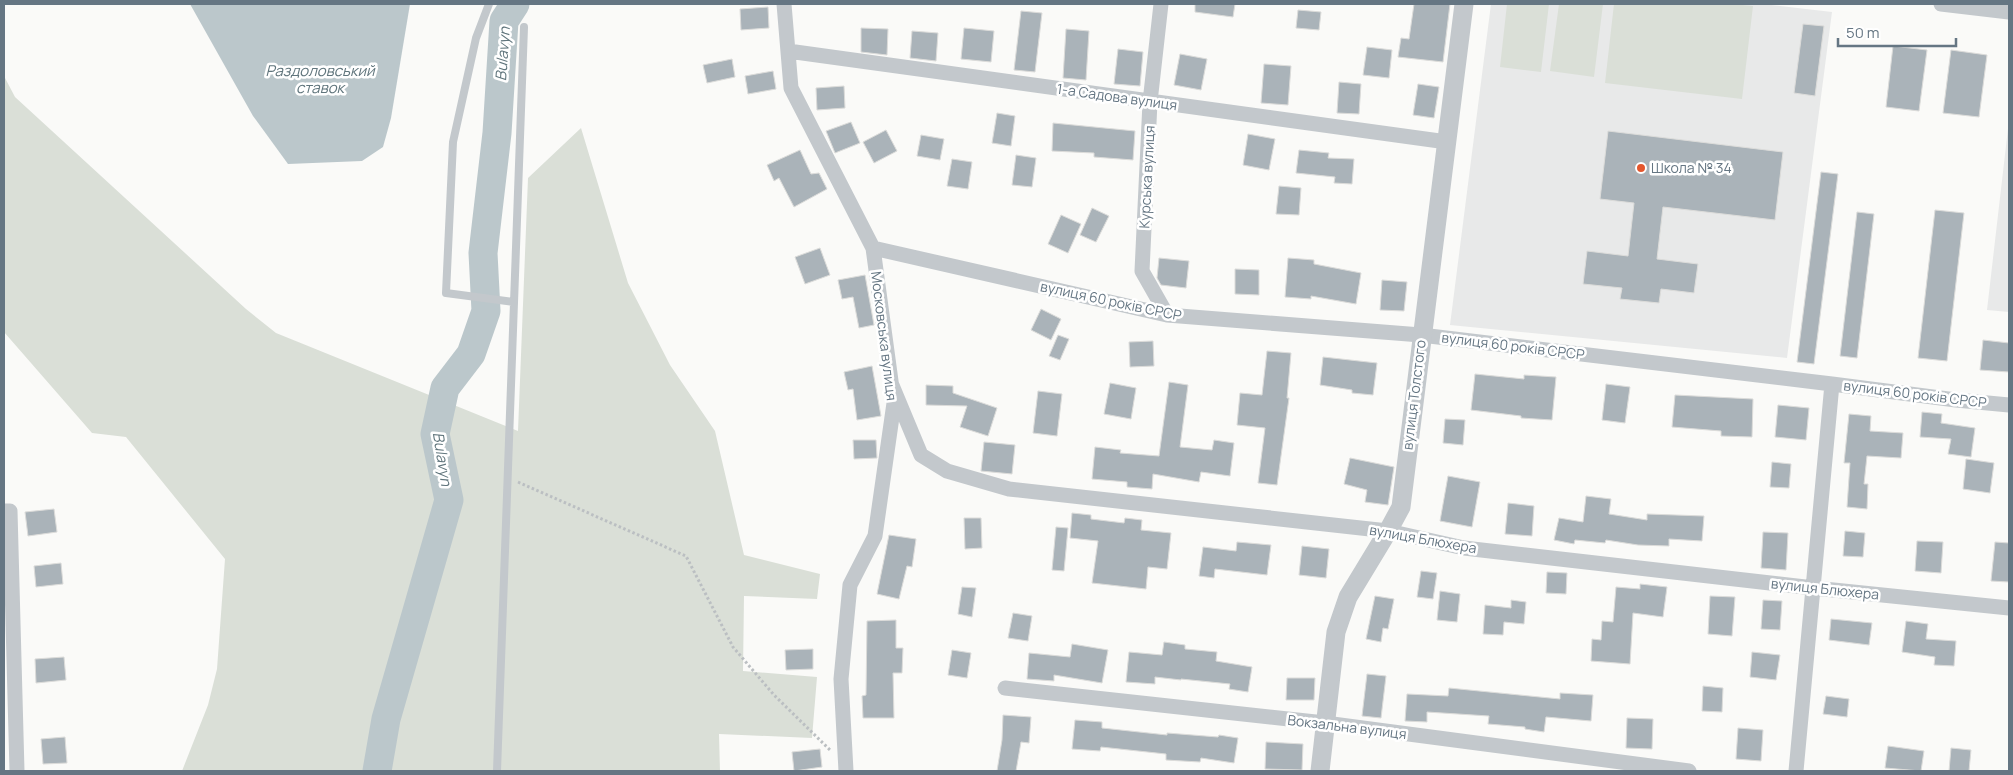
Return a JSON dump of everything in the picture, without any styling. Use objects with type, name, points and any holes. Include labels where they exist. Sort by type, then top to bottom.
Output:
[{"type":"street","name":"Московська вулиця","points":[[784,4],[791,88],[873,248],[894,403],[874,536],[850,585],[841,680],[846,768]]},
{"type":"street","name":"Курська вулиця","points":[[1161,4],[1150,102],[1142,271],[1167,315]]},
{"type":"street","name":"вулиця Толстого","points":[[1320,771],[1336,632],[1348,598],[1400,507],[1464,4]]},
{"type":"street","points":[[1941,4],[2009,12]]},
{"type":"street","name":"1-а Садова вулиця","points":[[788,51],[1447,142]]},
{"type":"street","name":"вулиця 60 років СРСР","points":[[873,248],[1167,315],[1421,335],[2009,405]]},
{"type":"street","name":"вулиця Блюхера","points":[[891,383],[921,455],[946,471],[1009,489],[1388,531],[1464,548],[2009,608]]},
{"type":"street","points":[[1796,771],[1832,384]]},
{"type":"street","points":[[4,511],[10,511],[17,771]]},
{"type":"street","name":"Вокзальна вулиця","points":[[1005,688],[1325,723],[1689,771]]},
{"type":"lane","points":[[489,4],[476,38],[453,142],[446,293],[514,302]]},
{"type":"lane","points":[[497,771],[524,27]]},
{"type":"path","points":[[507,478],[686,556],[733,648],[774,695],[846,768]]},
{"type":"shaded area","name":"Школа № 34","points":[[1491,4],[1763,4],[1832,12],[1787,358],[1450,325]]},
{"type":"shaded area","points":[[1507,4],[1549,4],[1541,72],[1500,67]]},
{"type":"shaded area","points":[[1559,4],[1603,4],[1594,77],[1550,71]]},
{"type":"shaded area","points":[[1614,4],[1732,4],[1753,6],[1742,99],[1605,83]]},
{"type":"shaded area","points":[[4,76],[15,97],[246,309],[276,333],[518,431],[528,178],[581,128],[628,283],[670,365],[715,431],[744,555],[820,574],[817,599],[744,596],[743,671],[817,677],[812,738],[719,734],[720,771],[182,771],[208,705],[217,669],[225,559],[126,437],[92,433],[4,332]]},
{"type":"shaded area","points":[[2009,120],[2009,312],[1987,310]]},
{"type":"water","name":"Раздоловський ставок","points":[[190,4],[410,4],[391,118],[383,147],[362,161],[288,164],[253,116]]},
{"type":"building","points":[[1195,4],[1235,4],[1233,17],[1195,12]]},
{"type":"building","points":[[1414,4],[1450,4],[1443,62],[1398,57],[1401,38],[1409,39]]},
{"type":"building","points":[[768,7],[769,28],[741,30],[740,9]]},
{"type":"building","points":[[1298,10],[1321,12],[1319,30],[1296,28]]},
{"type":"building","points":[[1021,11],[1042,13],[1035,72],[1014,70]]},
{"type":"building","points":[[1803,24],[1824,26],[1815,96],[1794,93]]},
{"type":"building","points":[[861,28],[888,29],[887,55],[861,52]]},
{"type":"building","points":[[964,28],[994,31],[991,62],[961,59]]},
{"type":"building","points":[[1066,29],[1089,31],[1086,80],[1063,78]]},
{"type":"building","points":[[912,31],[938,33],[936,61],[910,58]]},
{"type":"building","points":[[1893,46],[1927,50],[1919,111],[1886,107]]},
{"type":"building","points":[[1367,47],[1392,50],[1389,78],[1363,75]]},
{"type":"building","points":[[1118,49],[1143,52],[1140,86],[1114,84]]},
{"type":"building","points":[[1951,50],[1987,55],[1979,117],[1943,113]]},
{"type":"building","points":[[1180,54],[1207,59],[1201,90],[1174,85]]},
{"type":"building","points":[[732,59],[735,77],[707,83],[703,65]]},
{"type":"building","points":[[1264,64],[1291,66],[1288,105],[1261,103]]},
{"type":"building","points":[[773,71],[776,89],[748,94],[745,76]]},
{"type":"building","points":[[1339,82],[1361,84],[1359,114],[1337,113]]},
{"type":"building","points":[[1418,84],[1439,87],[1434,118],[1413,115]]},
{"type":"building","points":[[844,86],[845,108],[817,110],[816,88]]},
{"type":"building","points":[[997,113],[1015,116],[1011,146],[992,143]]},
{"type":"building","points":[[851,122],[860,143],[835,153],[826,131]]},
{"type":"building","points":[[1053,123],[1135,131],[1133,160],[1094,157],[1094,153],[1052,151]]},
{"type":"building","points":[[886,130],[897,151],[874,163],[863,142]]},
{"type":"building","points":[[1608,131],[1783,152],[1775,220],[1663,207],[1657,259],[1698,264],[1694,293],[1661,289],[1659,303],[1620,299],[1622,288],[1583,284],[1587,251],[1628,256],[1634,203],[1600,199]]},
{"type":"building","points":[[1248,134],[1275,139],[1269,170],[1243,165]]},
{"type":"building","points":[[921,135],[944,139],[940,160],[917,156]]},
{"type":"building","points":[[800,150],[811,174],[819,173],[827,189],[794,207],[779,178],[774,181],[767,165]]},
{"type":"building","points":[[1299,150],[1329,153],[1328,158],[1354,159],[1352,184],[1334,183],[1335,177],[1296,173]]},
{"type":"building","points":[[1016,155],[1036,158],[1032,187],[1012,185]]},
{"type":"building","points":[[952,159],[972,162],[968,189],[947,186]]},
{"type":"building","points":[[1821,172],[1838,174],[1814,364],[1797,362]]},
{"type":"building","points":[[1279,186],[1301,188],[1299,215],[1276,214]]},
{"type":"building","points":[[1092,208],[1109,216],[1096,242],[1080,235]]},
{"type":"building","points":[[1935,210],[1964,213],[1947,361],[1918,358]]},
{"type":"building","points":[[1857,212],[1874,214],[1857,358],[1840,356]]},
{"type":"building","points":[[1061,215],[1081,224],[1068,253],[1048,244]]},
{"type":"building","points":[[820,248],[830,275],[805,284],[795,257]]},
{"type":"building","points":[[1159,258],[1189,261],[1186,288],[1161,285],[1157,278]]},
{"type":"building","points":[[1288,258],[1314,260],[1314,264],[1361,273],[1356,304],[1311,296],[1311,299],[1285,297]]},
{"type":"building","points":[[1235,269],[1259,270],[1259,295],[1235,294]]},
{"type":"building","points":[[865,275],[874,325],[859,328],[853,297],[842,299],[838,280]]},
{"type":"building","points":[[1382,280],[1407,282],[1404,311],[1380,310]]},
{"type":"building","points":[[1041,309],[1061,319],[1051,340],[1031,330]]},
{"type":"building","points":[[1058,335],[1069,339],[1060,360],[1049,356]]},
{"type":"building","points":[[1983,340],[2009,343],[2009,372],[1980,370]]},
{"type":"building","points":[[1153,341],[1154,366],[1130,367],[1129,342]]},
{"type":"building","points":[[1267,351],[1291,353],[1287,398],[1289,398],[1277,485],[1258,483],[1265,428],[1237,425],[1240,393],[1262,395]]},
{"type":"building","points":[[1323,357],[1377,363],[1373,395],[1352,393],[1352,390],[1320,385]]},
{"type":"building","points":[[872,366],[881,416],[857,420],[853,389],[848,390],[844,372]]},
{"type":"building","points":[[1475,374],[1524,379],[1524,375],[1556,377],[1552,420],[1521,418],[1521,416],[1471,410]]},
{"type":"building","points":[[1169,382],[1188,385],[1180,447],[1212,450],[1214,440],[1234,443],[1230,476],[1201,472],[1199,482],[1153,474],[1152,489],[1127,487],[1127,482],[1092,479],[1095,447],[1121,450],[1120,453],[1159,456]]},
{"type":"building","points":[[1110,383],[1136,388],[1131,419],[1104,414]]},
{"type":"building","points":[[1606,384],[1630,387],[1625,423],[1602,420]]},
{"type":"building","points":[[926,385],[953,386],[953,393],[997,408],[988,436],[960,427],[967,406],[926,405]]},
{"type":"building","points":[[1038,391],[1062,394],[1057,436],[1033,433]]},
{"type":"building","points":[[1675,395],[1753,399],[1752,437],[1721,436],[1721,431],[1672,427]]},
{"type":"building","points":[[1778,405],[1809,408],[1806,440],[1775,437]]},
{"type":"building","points":[[1922,412],[1942,414],[1941,423],[1975,428],[1971,457],[1948,454],[1951,439],[1920,437]]},
{"type":"building","points":[[1849,414],[1871,416],[1870,431],[1903,433],[1901,458],[1867,456],[1864,484],[1868,484],[1867,509],[1847,507],[1850,463],[1844,463]]},
{"type":"building","points":[[1445,419],[1465,420],[1463,445],[1443,443]]},
{"type":"building","points":[[853,440],[876,440],[877,458],[854,459]]},
{"type":"building","points":[[984,442],[1015,445],[1012,474],[981,471]]},
{"type":"building","points":[[1350,458],[1394,467],[1388,505],[1365,502],[1367,490],[1344,484]]},
{"type":"building","points":[[1966,459],[1994,463],[1990,493],[1963,489]]},
{"type":"building","points":[[1772,462],[1791,464],[1789,488],[1770,487]]},
{"type":"building","points":[[1448,476],[1480,482],[1472,527],[1440,521]]},
{"type":"building","points":[[1586,496],[1611,499],[1609,514],[1647,520],[1647,514],[1704,516],[1702,541],[1669,539],[1669,546],[1638,545],[1606,540],[1605,543],[1575,540],[1574,544],[1554,540],[1559,518],[1583,522]]},
{"type":"building","points":[[1508,503],[1534,506],[1532,536],[1505,534]]},
{"type":"building","points":[[54,509],[57,532],[28,536],[25,512]]},
{"type":"building","points":[[1072,513],[1091,515],[1091,519],[1124,523],[1125,518],[1142,520],[1141,530],[1171,533],[1167,569],[1148,567],[1146,589],[1092,583],[1098,541],[1070,538]]},
{"type":"building","points":[[964,518],[981,518],[982,548],[965,549]]},
{"type":"building","points":[[1056,527],[1068,528],[1064,571],[1052,570]]},
{"type":"building","points":[[1845,531],[1865,533],[1863,557],[1843,556]]},
{"type":"building","points":[[1763,532],[1788,533],[1786,570],[1761,568]]},
{"type":"building","points":[[889,535],[916,539],[912,567],[907,566],[899,599],[877,594]]},
{"type":"building","points":[[1917,541],[1943,542],[1941,573],[1915,571]]},
{"type":"building","points":[[1237,542],[1271,545],[1267,575],[1215,569],[1214,578],[1199,576],[1203,547],[1236,551]]},
{"type":"building","points":[[1995,542],[2009,543],[2009,582],[1991,581]]},
{"type":"building","points":[[1302,546],[1329,549],[1326,578],[1299,575]]},
{"type":"building","points":[[61,563],[63,584],[36,587],[34,566]]},
{"type":"building","points":[[1421,571],[1437,573],[1433,599],[1417,597]]},
{"type":"building","points":[[1547,572],[1567,573],[1566,594],[1546,593]]},
{"type":"building","points":[[1640,584],[1667,587],[1663,617],[1633,613],[1630,664],[1591,661],[1592,639],[1601,640],[1602,621],[1613,622],[1616,587],[1640,589]]},
{"type":"building","points":[[962,587],[976,588],[972,617],[958,614]]},
{"type":"building","points":[[1440,591],[1460,594],[1457,622],[1437,620]]},
{"type":"building","points":[[1375,596],[1394,599],[1388,629],[1383,628],[1381,642],[1366,639]]},
{"type":"building","points":[[1710,596],[1735,597],[1732,636],[1708,634]]},
{"type":"building","points":[[1511,600],[1526,602],[1524,624],[1504,622],[1503,635],[1483,634],[1485,605],[1511,608]]},
{"type":"building","points":[[1763,600],[1782,601],[1780,630],[1761,629]]},
{"type":"building","points":[[1013,613],[1032,616],[1028,641],[1008,638]]},
{"type":"building","points":[[1831,619],[1872,623],[1869,645],[1829,640]]},
{"type":"building","points":[[896,620],[896,648],[903,648],[902,673],[893,673],[894,718],[863,718],[862,696],[866,695],[867,621]]},
{"type":"building","points":[[1906,621],[1928,624],[1926,639],[1956,641],[1954,666],[1934,665],[1935,657],[1902,652]]},
{"type":"building","points":[[1164,642],[1185,645],[1185,649],[1217,652],[1216,661],[1252,667],[1248,692],[1229,689],[1230,684],[1181,679],[1155,677],[1155,684],[1126,682],[1129,652],[1162,655]]},
{"type":"building","points":[[1072,644],[1108,650],[1102,683],[1054,675],[1054,681],[1027,679],[1029,653],[1070,657]]},
{"type":"building","points":[[813,649],[813,669],[786,670],[785,650]]},
{"type":"building","points":[[952,650],[971,653],[967,678],[948,675]]},
{"type":"building","points":[[1752,652],[1780,655],[1776,680],[1750,677]]},
{"type":"building","points":[[64,657],[66,680],[36,683],[35,659]]},
{"type":"building","points":[[1367,674],[1386,676],[1381,718],[1362,716]]},
{"type":"building","points":[[1287,678],[1315,678],[1314,700],[1286,700]]},
{"type":"building","points":[[1703,686],[1723,688],[1722,712],[1702,711]]},
{"type":"building","points":[[1449,688],[1560,699],[1560,693],[1593,695],[1591,721],[1546,717],[1544,732],[1525,729],[1525,727],[1488,724],[1489,716],[1427,712],[1427,722],[1405,721],[1407,694],[1448,696]]},
{"type":"building","points":[[1826,696],[1849,699],[1847,717],[1823,714]]},
{"type":"building","points":[[1003,715],[1031,717],[1029,743],[1021,742],[1016,771],[997,771],[1002,740]]},
{"type":"building","points":[[1627,718],[1653,719],[1652,749],[1626,748]]},
{"type":"building","points":[[1075,720],[1102,722],[1102,728],[1167,735],[1167,733],[1218,737],[1219,735],[1238,738],[1234,763],[1201,758],[1200,762],[1166,760],[1166,754],[1101,747],[1100,751],[1072,749]]},
{"type":"building","points":[[1738,728],[1763,730],[1761,761],[1736,759]]},
{"type":"building","points":[[65,737],[67,763],[43,764],[41,739]]},
{"type":"building","points":[[1266,742],[1303,744],[1302,770],[1265,769]]},
{"type":"building","points":[[1888,746],[1924,751],[1921,771],[1885,768]]},
{"type":"building","points":[[1951,748],[1971,750],[1969,771],[1949,771]]},
{"type":"building","points":[[820,749],[822,767],[794,771],[792,752]]},
{"type":"waterway","name":"Bulavyn","points":[[377,771],[386,719],[449,500],[435,434],[445,388],[471,354],[486,311],[483,253],[497,133],[504,21],[515,4]]},
{"type":"place","name":"Школа № 34","points":[[1641,168]]}]
